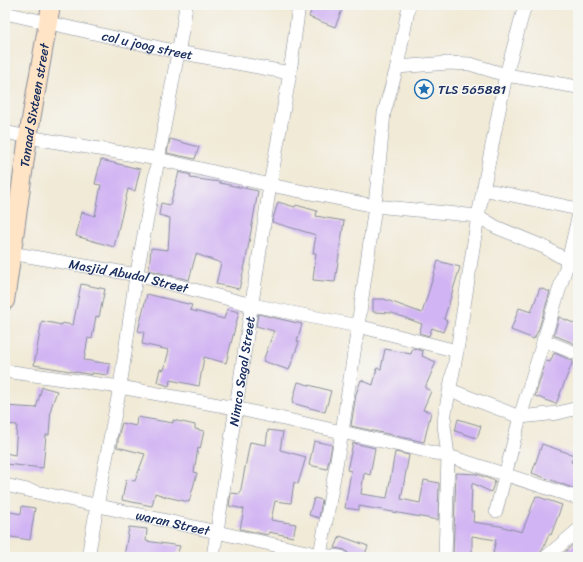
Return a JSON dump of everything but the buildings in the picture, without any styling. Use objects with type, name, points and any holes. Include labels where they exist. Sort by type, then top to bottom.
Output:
[{"type":"street","points":[[88,557],[120,387],[137,275],[186,5]]},
{"type":"street","name":"Nimco Sagal Street","points":[[213,557],[270,185],[290,73],[300,5]]},
{"type":"street","points":[[320,555],[342,432],[358,326],[375,206],[384,114],[397,67],[409,5]]},
{"type":"street","points":[[445,557],[448,456],[444,425],[445,413],[457,351],[483,189],[506,75],[525,5]]},
{"type":"street","name":"col u joog street","points":[[5,13],[49,13],[178,52],[290,73]]},
{"type":"street","name":"Tanaad Sixteen street","points":[[5,301],[8,252],[49,13]]},
{"type":"street","points":[[397,67],[470,64],[506,75],[578,87]]},
{"type":"street","points":[[5,132],[158,159],[270,185],[375,206],[478,216],[496,227],[544,248],[573,263]]},
{"type":"street","points":[[483,189],[578,209]]},
{"type":"street","points":[[496,511],[520,417],[543,340],[573,263],[578,218]]},
{"type":"street","name":"Masjid Abudal Street","points":[[8,252],[137,275],[252,304],[358,326],[457,351]]},
{"type":"street","points":[[543,340],[578,354]]},
{"type":"street","points":[[5,371],[120,387],[236,408],[448,456],[578,498]]},
{"type":"street","points":[[450,390],[520,417],[558,413],[578,408]]},
{"type":"street","name":"waran Street","points":[[5,485],[218,531],[320,555],[341,557]]},
{"type":"street","points":[[546,557],[578,530]]},
{"type":"place","name":"TLS 565881","points":[[424,89]]}]
